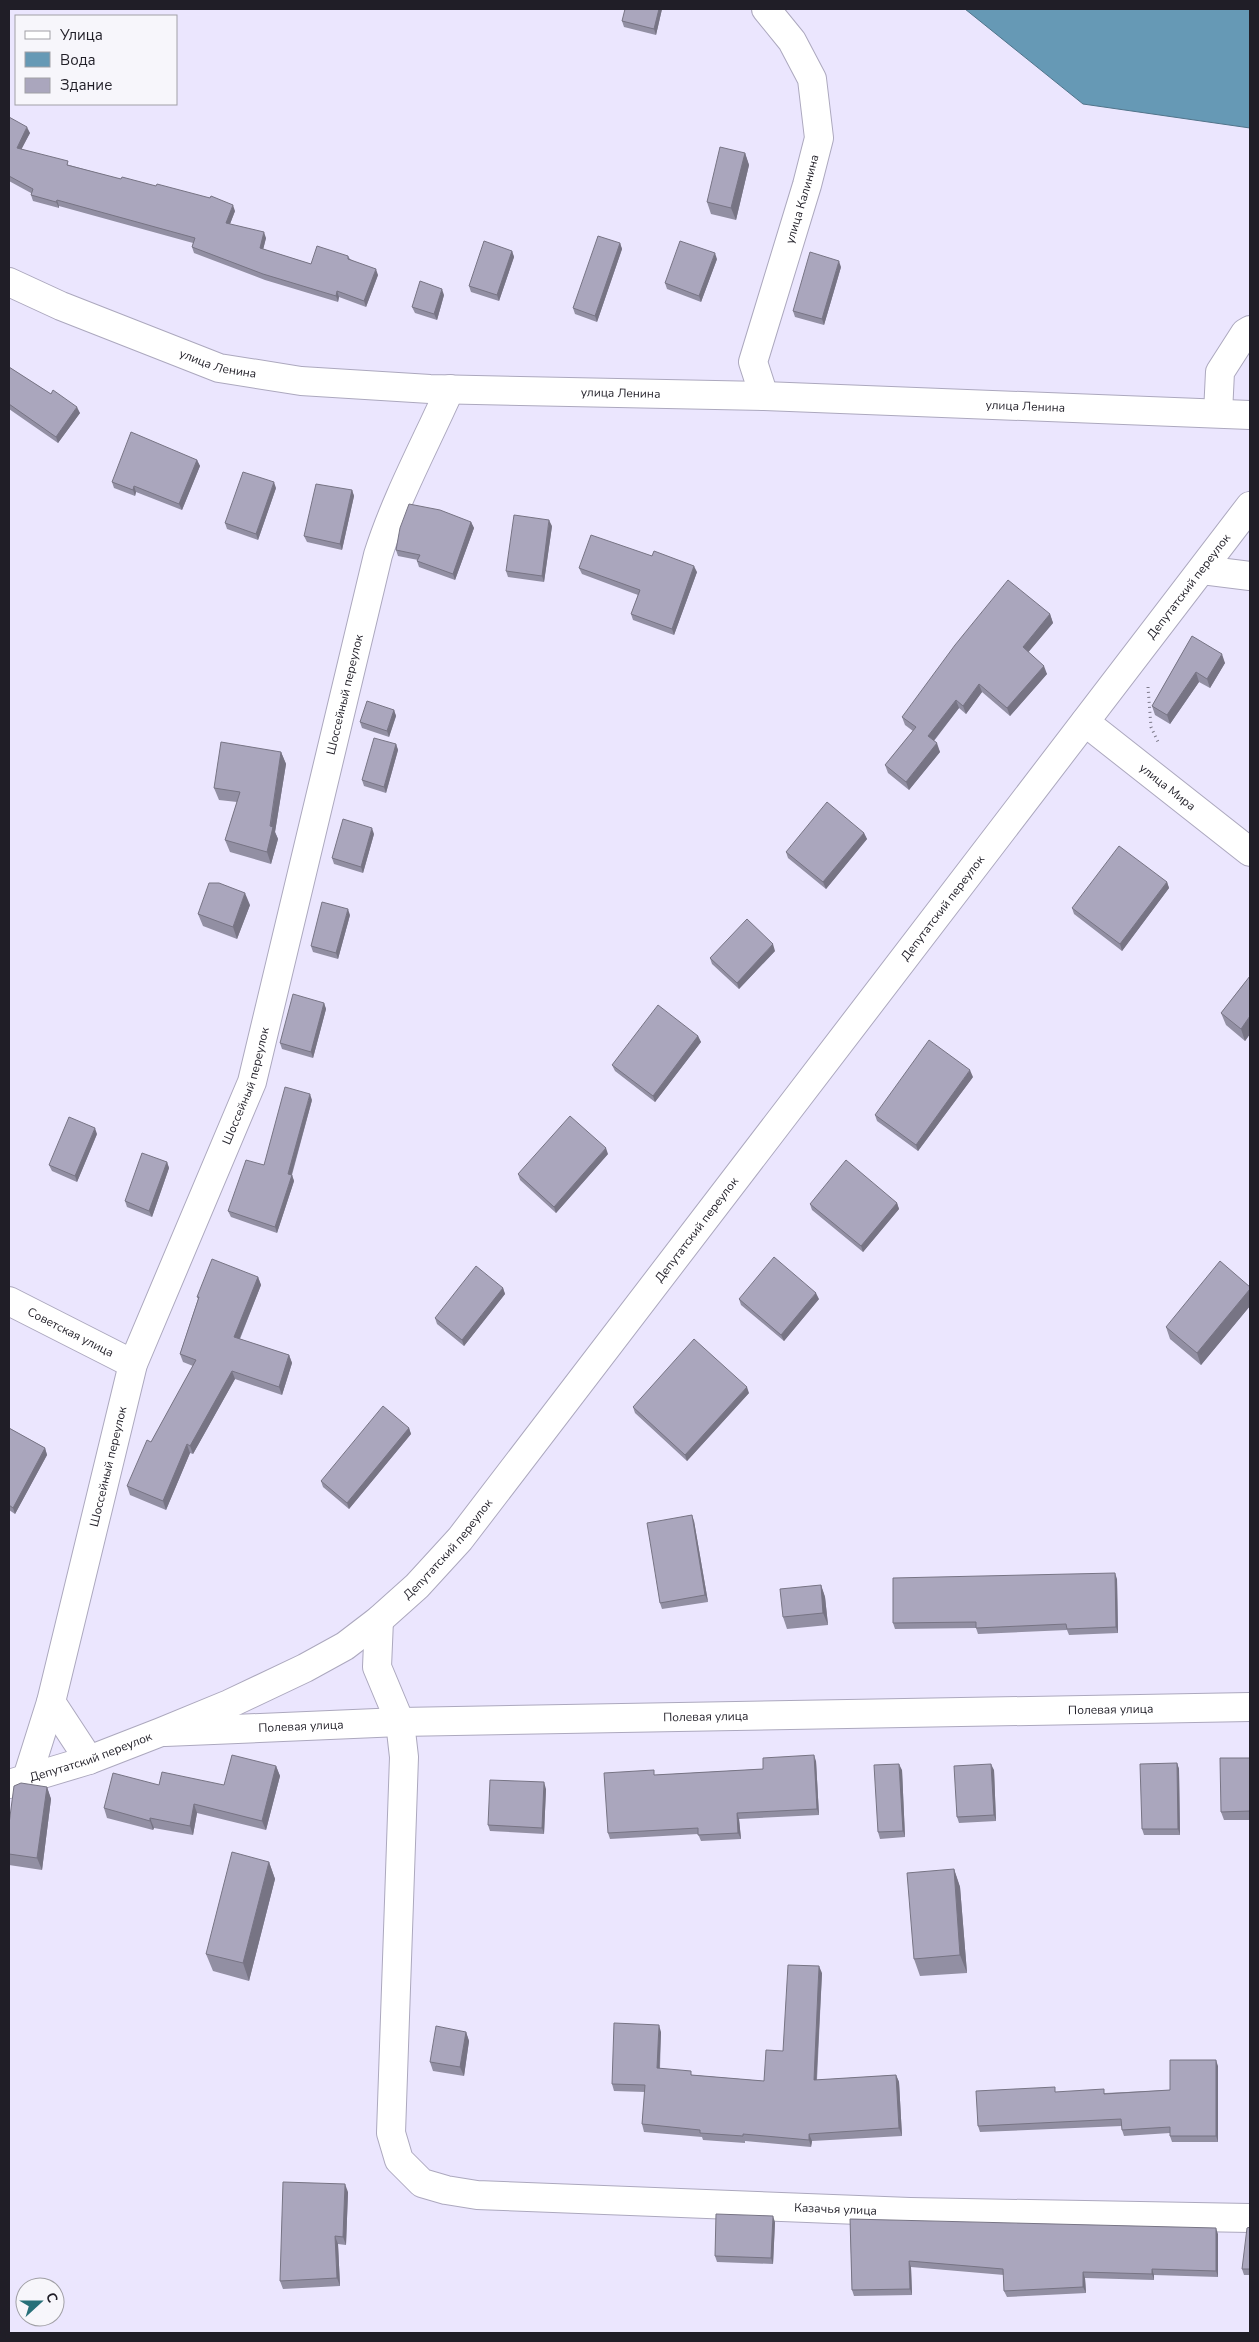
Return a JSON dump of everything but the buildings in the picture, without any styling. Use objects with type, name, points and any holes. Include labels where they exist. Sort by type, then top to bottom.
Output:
[{"type":"street","name":"улица Калинина","points":[[764,396],[753,362],[807,185],[819,138],[812,79],[792,41],[766,9]]},
{"type":"street","name":"улица Ленина","points":[[9,282],[61,306],[219,368],[301,381],[450,389],[764,396],[1250,415]]},
{"type":"street","points":[[1218,413],[1220,372],[1245,333],[1250,330]]},
{"type":"street","name":"Шоссейный переулок","points":[[18,1781],[51,1702],[133,1364],[252,1082],[378,555],[392,513],[450,389]]},
{"type":"street","name":"Депутатский переулок","points":[[18,1781],[90,1760],[161,1732],[230,1704],[304,1668],[345,1646],[379,1620],[417,1586],[460,1540],[1250,506]]},
{"type":"street","points":[[1202,570],[1250,576]]},
{"type":"street","name":"улица Мира","points":[[1085,722],[1161,784],[1250,852]]},
{"type":"street","name":"Советская улица","points":[[9,1300],[133,1364]]},
{"type":"street","points":[[379,1620],[377,1667],[400,1722]]},
{"type":"street","points":[[51,1702],[90,1760]]},
{"type":"street","name":"Полевая улица","points":[[161,1732],[400,1722],[1250,1707]]},
{"type":"street","name":"Казачья улица","points":[[400,1722],[404,1758],[391,2133],[399,2160],[422,2183],[446,2190],[487,2195],[910,2212],[1250,2218]]},
{"type":"path","points":[[1148,685],[1151,727],[1164,758],[1161,784]]},
{"type":"water","points":[[965,9],[1250,9],[1250,128],[1083,104]]}]
